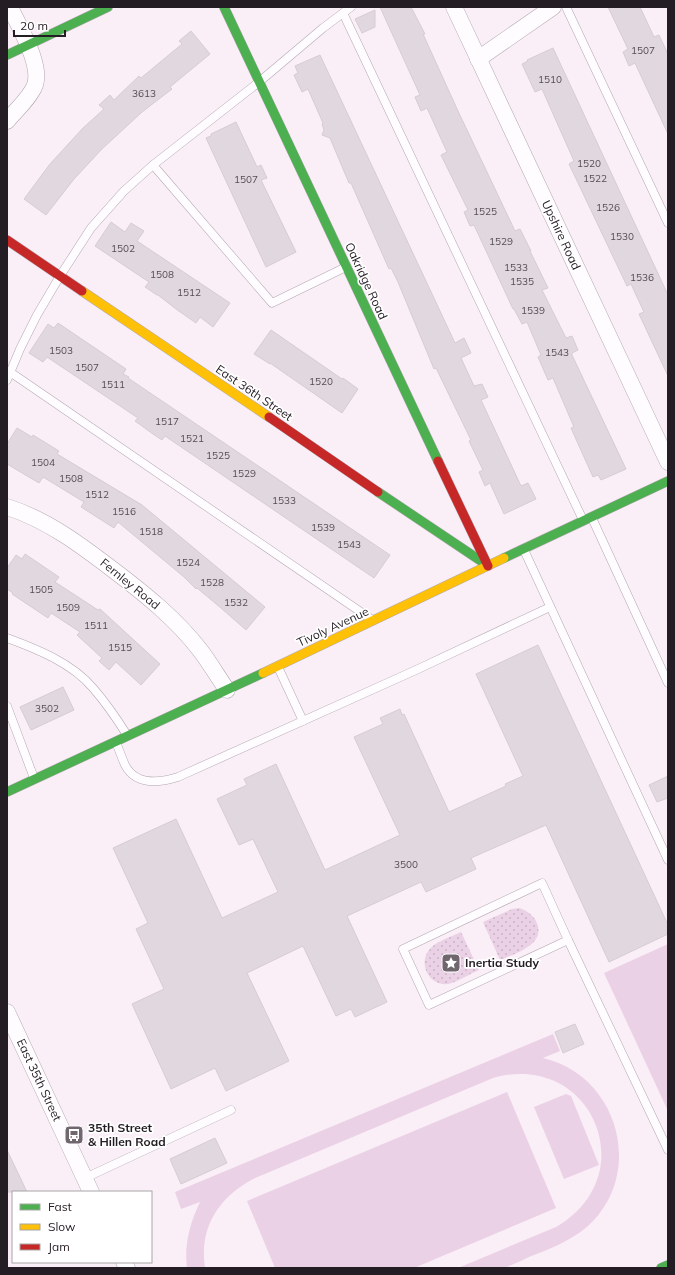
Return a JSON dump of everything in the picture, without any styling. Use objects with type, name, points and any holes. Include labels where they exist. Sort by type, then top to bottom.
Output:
[{"type":"street","points":[[7,121],[26,99],[35,85],[37,74],[36,63],[10,7]]},
{"type":"street","points":[[7,55],[108,7]]},
{"type":"street","name":"Oakridge Road","points":[[224,7],[488,566]]},
{"type":"street","name":"Upshire Road","points":[[454,7],[668,462]]},
{"type":"street","points":[[478,59],[553,7]]},
{"type":"street","name":"East 36th Street","points":[[7,240],[488,566]]},
{"type":"street","name":"Tivoly Avenue","points":[[7,792],[227,690],[668,481]]},
{"type":"street","name":"Fernley Road","points":[[7,507],[20,511],[47,524],[70,538],[144,594],[173,619],[200,650],[227,690]]},
{"type":"street","name":"East 35th Street","points":[[7,1012],[88,1185]]},
{"type":"street","points":[[661,1268],[668,1266]]},
{"type":"lane","points":[[7,380],[20,349],[60,276],[91,228],[124,191],[153,165],[259,82],[342,12],[351,7]]},
{"type":"lane","points":[[566,7],[668,223]]},
{"type":"lane","points":[[342,12],[583,521]]},
{"type":"lane","points":[[153,165],[272,303],[346,267]]},
{"type":"lane","points":[[10,372],[373,621]]},
{"type":"lane","points":[[592,517],[668,683]]},
{"type":"lane","points":[[524,549],[668,860]]},
{"type":"lane","points":[[115,741],[126,766],[134,775],[144,780],[154,782],[166,781],[178,777],[416,670],[550,607]]},
{"type":"lane","points":[[7,638],[26,644],[59,661],[76,672],[92,687],[105,703],[127,736]]},
{"type":"lane","points":[[278,666],[303,721]]},
{"type":"lane","points":[[7,706],[34,779]]},
{"type":"lane","points":[[568,940],[430,1005],[403,949],[542,883],[668,1150]]},
{"type":"lane","points":[[88,1185],[231,1110]]},
{"type":"shaded area","points":[[519,908],[531,914],[535,919],[538,924],[538,936],[526,948],[500,960],[483,922],[512,909]]},
{"type":"shaded area","points":[[461,932],[479,970],[456,982],[441,984],[435,982],[427,973],[425,967],[426,956],[429,950],[436,944]]},
{"type":"shaded area","points":[[668,944],[668,1111],[604,973]]},
{"type":"shaded area","points":[[553,1034],[560,1051],[543,1058],[569,1068],[590,1084],[605,1105],[615,1128],[619,1154],[616,1180],[606,1204],[588,1226],[574,1236],[552,1248],[504,1268],[458,1268],[556,1227],[583,1205],[598,1178],[601,1150],[595,1123],[580,1099],[557,1082],[528,1074],[493,1078],[253,1179],[230,1195],[221,1205],[208,1227],[204,1253],[205,1268],[187,1268],[187,1242],[193,1218],[200,1202],[181,1209],[175,1192]]},
{"type":"shaded area","points":[[507,1092],[556,1208],[414,1268],[275,1268],[247,1201]]},
{"type":"shaded area","points":[[566,1094],[571,1096],[599,1165],[564,1179],[534,1107]]},
{"type":"building","points":[[380,7],[411,7],[425,34],[423,34],[515,231],[520,229],[531,251],[548,288],[542,290],[566,338],[572,336],[578,350],[572,353],[572,355],[626,469],[601,480],[598,475],[593,477],[571,428],[574,427],[553,378],[548,380],[538,357],[541,355],[527,322],[522,324],[513,309],[474,225],[470,226],[464,212],[468,210],[441,155],[447,152],[427,108],[421,111],[415,97],[420,95]]},
{"type":"building","points":[[608,7],[640,7],[654,37],[659,35],[668,54],[668,134],[635,63],[629,66],[623,52],[628,49]]},
{"type":"building","points":[[375,10],[375,27],[362,33],[355,19]]},
{"type":"building","points":[[191,31],[210,54],[170,87],[172,89],[142,112],[102,149],[74,179],[46,215],[24,199],[50,164],[83,128],[104,109],[99,105],[110,95],[114,100],[139,76],[141,78],[182,44],[179,41]]},
{"type":"building","points":[[553,48],[668,295],[668,376],[639,314],[644,312],[631,284],[627,286],[569,164],[574,161],[542,89],[535,92],[522,64],[528,61],[527,60]]},
{"type":"building","points":[[320,55],[455,343],[464,338],[471,353],[461,358],[474,386],[482,384],[488,397],[481,400],[521,486],[528,483],[536,499],[504,514],[490,483],[485,486],[479,472],[483,470],[469,441],[471,440],[436,368],[434,369],[398,282],[391,268],[389,269],[330,138],[322,135],[324,130],[323,123],[308,89],[302,92],[294,75],[298,73],[295,66]]},
{"type":"building","points":[[236,122],[257,167],[261,165],[267,178],[261,180],[296,252],[266,267],[206,138]]},
{"type":"building","points":[[111,222],[125,232],[131,223],[144,231],[137,241],[230,303],[213,327],[200,317],[196,323],[145,287],[149,282],[95,246]]},
{"type":"building","points":[[58,323],[126,369],[123,374],[129,377],[128,378],[390,555],[374,578],[165,436],[162,440],[153,434],[135,421],[138,418],[47,357],[43,362],[29,353],[48,324],[54,328]]},
{"type":"building","points":[[271,330],[358,389],[342,413],[270,363],[254,354]]},
{"type":"building","points":[[17,428],[32,437],[33,435],[59,451],[57,454],[142,505],[265,607],[246,630],[118,522],[114,528],[81,507],[84,502],[43,477],[39,483],[7,464],[7,444]]},
{"type":"building","points":[[25,554],[59,577],[55,582],[98,610],[100,609],[160,664],[141,685],[116,662],[109,670],[99,661],[102,658],[77,635],[80,632],[51,613],[48,618],[7,589],[7,568],[16,555],[22,559]]},
{"type":"building","points":[[538,645],[668,925],[668,934],[609,962],[546,825],[471,858],[476,869],[426,892],[421,882],[347,916],[387,1002],[355,1017],[351,1009],[336,1016],[303,946],[247,973],[289,1061],[226,1091],[215,1068],[171,1089],[132,1004],[164,989],[136,929],[148,923],[113,848],[176,819],[222,918],[278,892],[253,839],[239,845],[217,799],[247,785],[244,779],[276,764],[325,870],[400,835],[354,737],[383,724],[380,718],[400,709],[402,715],[404,714],[449,812],[506,786],[505,784],[523,776],[476,674]]},
{"type":"building","points":[[63,687],[74,710],[31,730],[20,707]]},
{"type":"building","points":[[668,776],[668,798],[657,802],[649,785]]},
{"type":"building","points":[[575,1024],[584,1044],[563,1053],[555,1032]]},
{"type":"building","points":[[215,1138],[227,1163],[181,1184],[170,1159]]},
{"type":"building","points":[[7,1150],[27,1191],[7,1192]]},
{"type":"traffic: fast","points":[[7,55],[108,7]]},
{"type":"traffic: fast","points":[[224,7],[438,461]]},
{"type":"traffic: fast","points":[[504,558],[668,481]]},
{"type":"traffic: fast","points":[[378,492],[487,565]]},
{"type":"traffic: fast","points":[[7,792],[263,673]]},
{"type":"traffic: fast","points":[[661,1268],[668,1265]]},
{"type":"traffic: slow","points":[[82,291],[269,417]]},
{"type":"traffic: slow","points":[[263,673],[504,558]]},
{"type":"traffic: jam","points":[[7,240],[82,291]]},
{"type":"traffic: jam","points":[[269,417],[378,492]]},
{"type":"traffic: jam","points":[[438,461],[488,566]]},
{"type":"place","name":"Inertia Study","points":[[451,963]]},
{"type":"place","name":"35th Street & Hillen Road","points":[[74,1135]]}]
